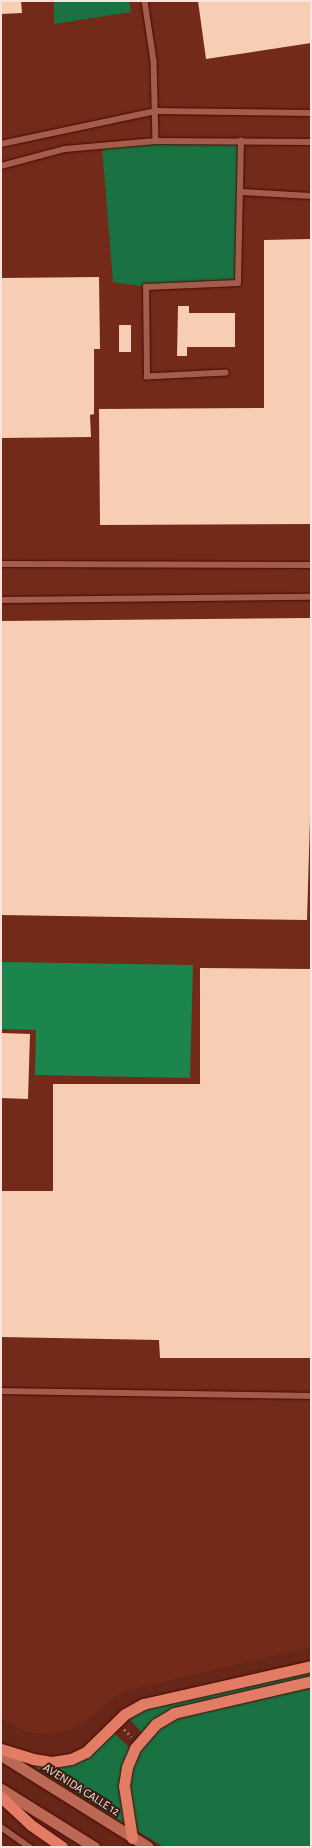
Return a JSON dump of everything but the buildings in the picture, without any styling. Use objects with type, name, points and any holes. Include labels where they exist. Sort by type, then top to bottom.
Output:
[{"type":"highway","points":[[1,1749],[39,1760],[52,1762],[71,1759],[86,1752],[125,1714],[143,1704],[311,1666]]},
{"type":"highway","points":[[132,1838],[124,1786],[127,1767],[135,1748],[156,1724],[174,1713],[311,1681]]},
{"type":"highway","points":[[1,1797],[36,1830],[62,1847]]},
{"type":"main road","name":"AVENIDA CALLE 12","points":[[1,1755],[148,1847]]},
{"type":"main road","points":[[1,1789],[94,1847]]},
{"type":"lane","points":[[145,1],[154,61],[156,141]]},
{"type":"lane","points":[[1,144],[156,111],[311,113]]},
{"type":"lane","points":[[1,166],[65,149],[156,141],[311,142]]},
{"type":"lane","points":[[226,373],[148,377],[146,287],[238,283],[242,192],[241,141]]},
{"type":"lane","points":[[242,192],[311,196]]},
{"type":"lane","points":[[1,564],[311,565]]},
{"type":"lane","points":[[1,600],[311,597]]},
{"type":"lane","points":[[1,1391],[311,1396]]},
{"type":"lane","points":[[1,1827],[30,1847]]},
{"type":"path","points":[[120,1724],[135,1740]]},
{"type":"shaded area","points":[[1,1],[311,1],[311,1647],[129,1690],[115,1697],[93,1716],[73,1729],[49,1734],[25,1732],[1,1718]]},
{"type":"green space","points":[[54,1],[129,1],[131,12],[54,24]]},
{"type":"green space","points":[[156,141],[241,141],[238,283],[146,287],[113,282],[102,146]]},
{"type":"green space","points":[[1,962],[193,965],[190,1078],[35,1075],[36,1030],[1,1029]]},
{"type":"green space","points":[[311,1671],[311,1676],[153,1720],[141,1732],[128,1717],[147,1708]]},
{"type":"green space","points":[[311,1686],[311,1847],[164,1847],[135,1830],[129,1786],[132,1768],[139,1751],[161,1727],[177,1718]]},
{"type":"green space","points":[[112,1731],[130,1748],[125,1824],[24,1760],[51,1766]]}]
